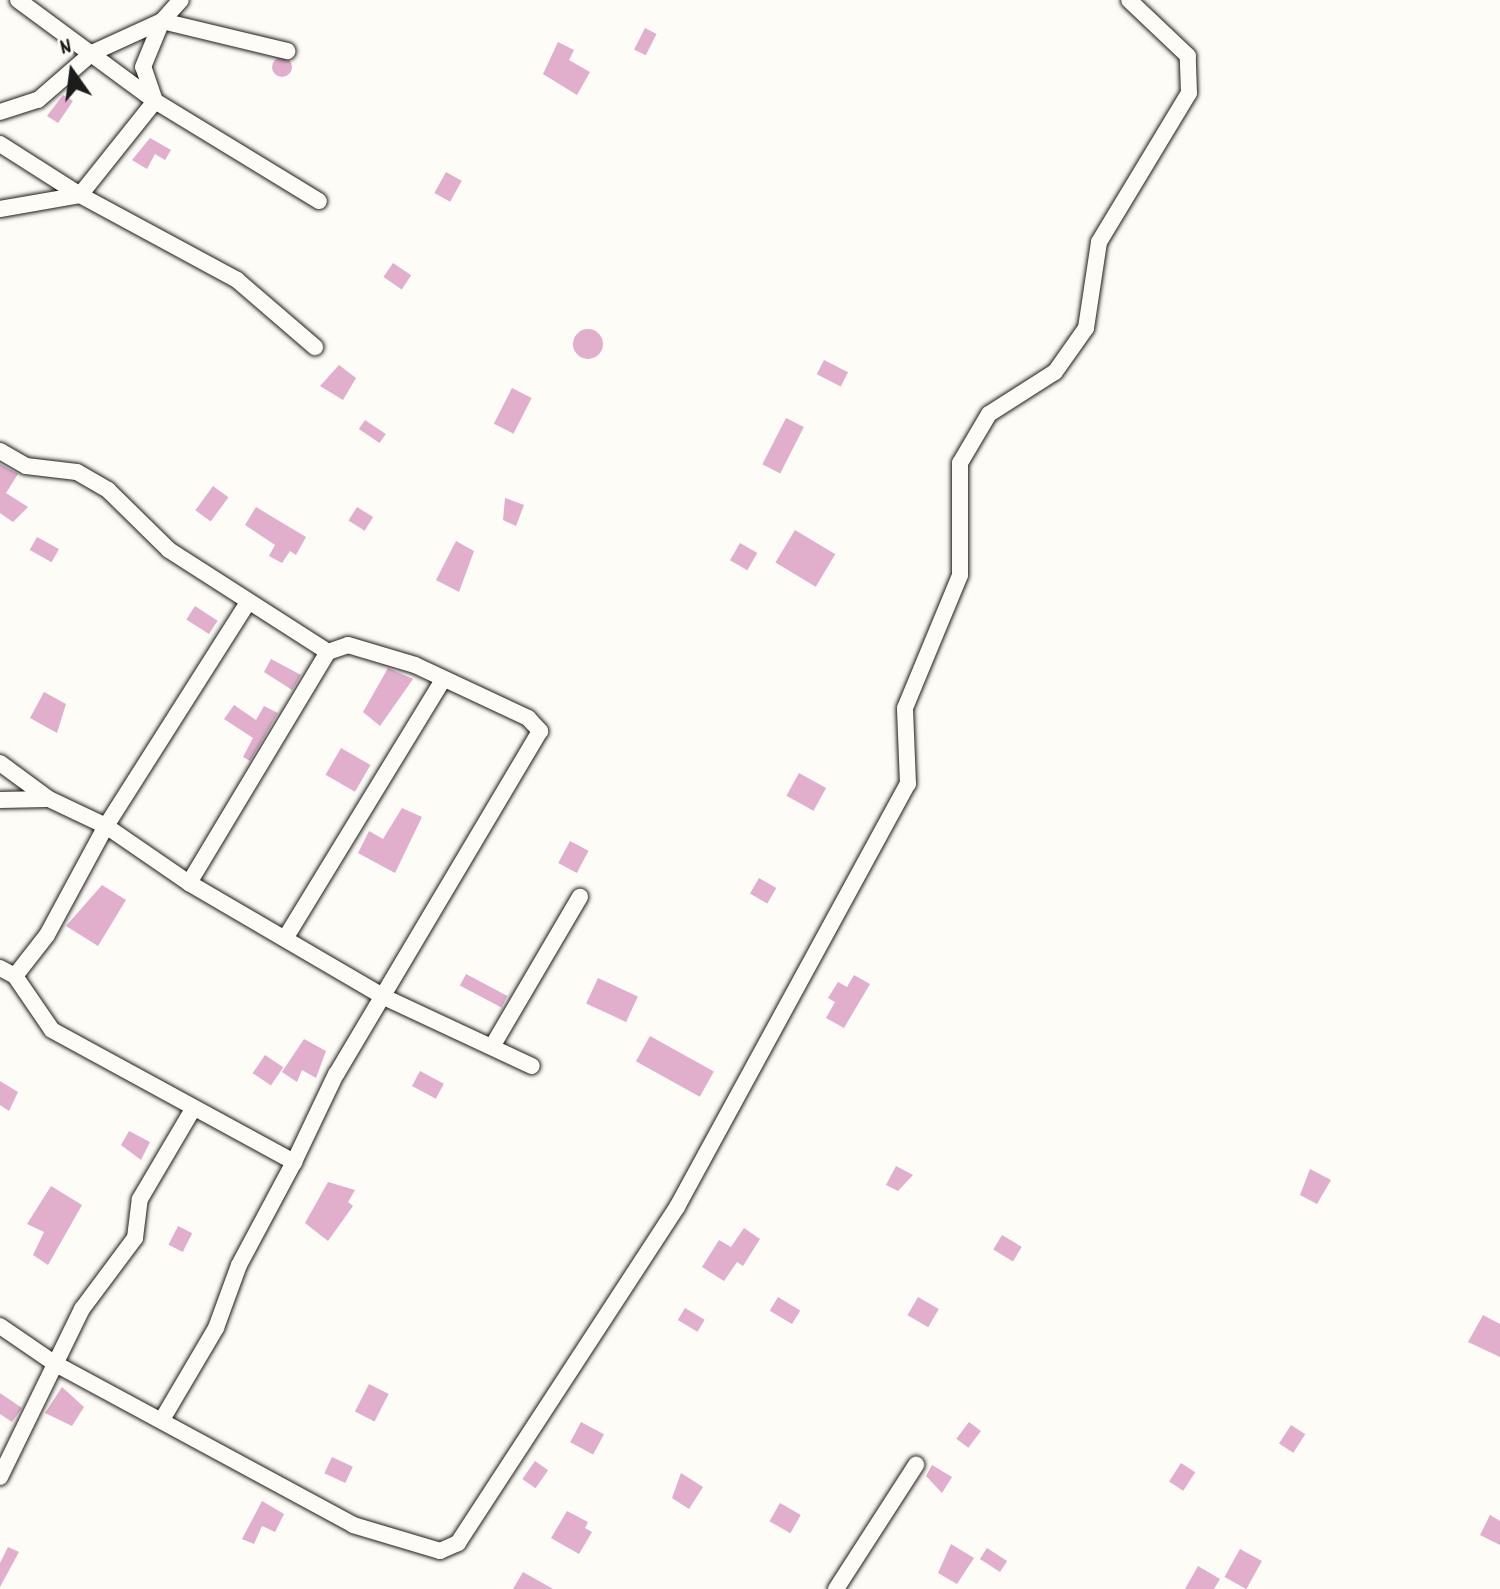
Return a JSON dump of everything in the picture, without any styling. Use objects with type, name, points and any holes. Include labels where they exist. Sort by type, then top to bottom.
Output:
[{"type":"street","points":[[18,0],[155,101],[319,201]]},
{"type":"street","points":[[155,101],[143,67],[162,21],[181,0]]},
{"type":"street","points":[[0,1326],[54,1363],[163,1418],[353,1525],[440,1551],[470,1529],[677,1207],[908,784],[905,708],[960,575],[960,463],[989,414],[1055,372],[1086,328],[1099,242],[1189,93],[1188,56],[1129,0]]},
{"type":"street","points":[[0,112],[38,100],[92,53],[162,21],[287,51]]},
{"type":"street","points":[[0,209],[80,195],[155,101]]},
{"type":"street","points":[[0,144],[80,195],[237,280],[315,347]]},
{"type":"street","points":[[0,451],[26,466],[77,472],[108,490],[169,550],[328,652]]},
{"type":"street","points":[[248,602],[106,826],[47,935],[7,972],[52,1030],[294,1162]]},
{"type":"street","points":[[163,1418],[216,1328],[239,1265],[336,1074],[539,741],[540,731],[528,718],[366,648],[348,645],[328,652],[189,883]]},
{"type":"street","points":[[286,937],[443,680]]},
{"type":"street","points":[[0,763],[49,799],[106,826],[189,883],[384,997],[493,1045],[532,1066]]},
{"type":"street","points":[[0,800],[49,799]]},
{"type":"street","points":[[493,1045],[580,897]]},
{"type":"street","points":[[0,1477],[82,1309],[135,1238],[140,1199],[193,1109]]},
{"type":"street","points":[[836,1589],[916,1465]]},
{"type":"building","points":[[645,28],[657,34],[646,55],[634,49]]},
{"type":"building","points":[[558,42],[574,50],[569,60],[590,72],[577,95],[543,74]]},
{"type":"building","points":[[282,57],[289,60],[292,67],[289,74],[282,77],[275,74],[272,67],[275,60]]},
{"type":"building","points":[[63,95],[73,101],[58,123],[47,116]]},
{"type":"building","points":[[150,138],[171,150],[165,160],[155,154],[147,169],[132,160]]},
{"type":"building","points":[[446,172],[462,181],[450,202],[434,193]]},
{"type":"building","points":[[393,263],[411,275],[402,289],[383,277]]},
{"type":"building","points":[[588,329],[599,333],[603,344],[599,355],[588,359],[577,355],[573,344],[577,333]]},
{"type":"building","points":[[824,360],[848,372],[841,387],[817,374]]},
{"type":"building","points":[[339,365],[356,378],[343,400],[320,386]]},
{"type":"building","points":[[512,388],[532,398],[513,434],[494,424]]},
{"type":"building","points":[[786,418],[804,427],[780,473],[762,464]]},
{"type":"building","points":[[365,420],[386,434],[380,443],[359,429]]},
{"type":"building","points":[[0,464],[18,474],[6,493],[28,507],[13,522],[0,513]]},
{"type":"building","points":[[213,486],[228,497],[211,521],[195,510]]},
{"type":"building","points":[[505,498],[524,505],[516,526],[503,520]]},
{"type":"building","points":[[256,507],[306,537],[296,555],[290,551],[282,563],[269,556],[275,545],[245,525]]},
{"type":"building","points":[[357,507],[373,517],[365,531],[349,521]]},
{"type":"building","points":[[795,530],[835,554],[816,587],[775,563]]},
{"type":"building","points":[[37,537],[59,549],[52,562],[30,550]]},
{"type":"building","points":[[456,541],[474,551],[459,592],[436,580]]},
{"type":"building","points":[[740,543],[757,553],[747,570],[730,560]]},
{"type":"building","points":[[195,606],[218,621],[209,634],[186,619]]},
{"type":"building","points":[[271,659],[301,675],[292,690],[264,672]]},
{"type":"building","points":[[388,668],[413,679],[380,726],[363,712]]},
{"type":"building","points":[[44,692],[66,704],[57,733],[30,718]]},
{"type":"building","points":[[234,705],[256,720],[264,706],[278,713],[250,761],[243,757],[253,738],[224,719]]},
{"type":"building","points":[[341,748],[370,765],[355,792],[326,775]]},
{"type":"building","points":[[799,773],[826,788],[814,811],[786,796]]},
{"type":"building","points":[[402,808],[422,817],[395,873],[358,853],[369,831],[383,839]]},
{"type":"building","points":[[570,841],[589,851],[577,873],[558,863]]},
{"type":"building","points":[[759,878],[776,888],[767,904],[750,894]]},
{"type":"building","points":[[102,885],[126,900],[98,946],[66,926]]},
{"type":"building","points":[[466,974],[507,996],[501,1008],[460,985]]},
{"type":"building","points":[[854,975],[870,984],[844,1028],[826,1018],[835,1002],[828,998],[838,982],[847,987]]},
{"type":"building","points":[[598,978],[638,997],[626,1022],[586,1003]]},
{"type":"building","points":[[650,1036],[714,1071],[700,1097],[636,1061]]},
{"type":"building","points":[[304,1039],[326,1051],[316,1078],[302,1070],[297,1082],[282,1072]]},
{"type":"building","points":[[265,1055],[283,1067],[271,1086],[253,1073]]},
{"type":"building","points":[[420,1071],[444,1084],[436,1099],[412,1086]]},
{"type":"building","points":[[0,1081],[18,1092],[9,1111],[0,1105]]},
{"type":"building","points":[[129,1131],[150,1142],[141,1160],[121,1145]]},
{"type":"building","points":[[896,1166],[913,1175],[898,1191],[886,1185]]},
{"type":"building","points":[[1310,1169],[1331,1180],[1317,1204],[1300,1195]]},
{"type":"building","points":[[328,1182],[355,1190],[348,1202],[353,1206],[328,1241],[305,1223]]},
{"type":"building","points":[[51,1186],[82,1205],[48,1265],[33,1255],[44,1232],[27,1224]]},
{"type":"building","points":[[178,1226],[192,1233],[183,1252],[168,1245]]},
{"type":"building","points":[[744,1228],[760,1239],[743,1266],[737,1262],[724,1281],[702,1267],[719,1240],[731,1247]]},
{"type":"building","points":[[1002,1235],[1022,1247],[1013,1261],[993,1250]]},
{"type":"building","points":[[778,1297],[800,1310],[792,1324],[770,1311]]},
{"type":"building","points":[[918,1297],[939,1309],[928,1327],[908,1315]]},
{"type":"building","points":[[685,1308],[705,1320],[698,1332],[678,1320]]},
{"type":"building","points":[[1483,1315],[1500,1324],[1500,1357],[1468,1342]]},
{"type":"building","points":[[369,1384],[389,1394],[375,1422],[355,1412]]},
{"type":"building","points":[[62,1387],[84,1407],[72,1426],[45,1413]]},
{"type":"building","points":[[0,1393],[22,1408],[12,1422],[0,1414]]},
{"type":"building","points":[[581,1422],[604,1434],[593,1455],[570,1442]]},
{"type":"building","points":[[969,1422],[981,1431],[968,1448],[956,1439]]},
{"type":"building","points":[[1291,1425],[1305,1434],[1293,1453],[1279,1443]]},
{"type":"building","points":[[332,1457],[353,1467],[345,1483],[324,1473]]},
{"type":"building","points":[[535,1461],[548,1470],[535,1488],[522,1479]]},
{"type":"building","points":[[1181,1463],[1195,1472],[1183,1491],[1169,1481]]},
{"type":"building","points":[[932,1465],[952,1477],[942,1493],[926,1476]]},
{"type":"building","points":[[681,1473],[703,1487],[689,1509],[672,1498]]},
{"type":"building","points":[[262,1501],[284,1514],[275,1532],[262,1526],[254,1544],[242,1539]]},
{"type":"building","points":[[780,1503],[801,1515],[790,1533],[770,1521]]},
{"type":"building","points":[[567,1511],[588,1522],[585,1528],[592,1532],[579,1554],[551,1538]]},
{"type":"building","points":[[1490,1515],[1500,1521],[1500,1545],[1480,1535]]},
{"type":"building","points":[[951,1544],[974,1558],[957,1584],[938,1573]]},
{"type":"building","points":[[8,1547],[19,1552],[0,1587],[0,1563]]},
{"type":"building","points":[[987,1548],[1007,1561],[1000,1572],[980,1559]]},
{"type":"building","points":[[1240,1549],[1262,1561],[1246,1589],[1224,1577]]},
{"type":"building","points":[[1198,1566],[1220,1579],[1214,1589],[1185,1589]]},
{"type":"building","points":[[523,1572],[553,1589],[513,1589]]}]
